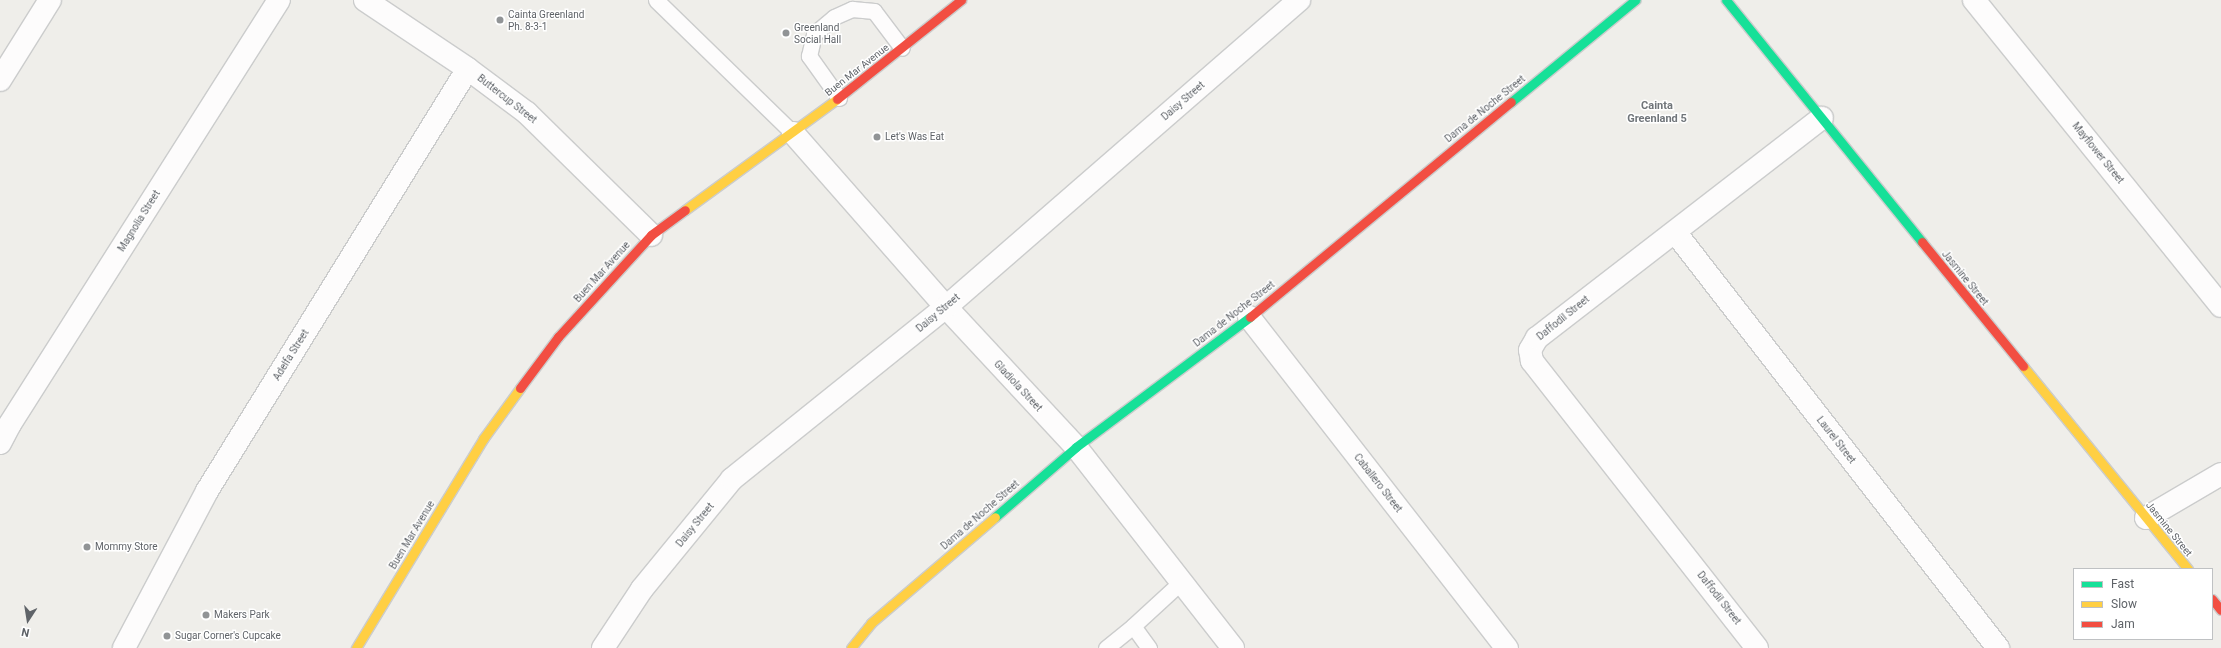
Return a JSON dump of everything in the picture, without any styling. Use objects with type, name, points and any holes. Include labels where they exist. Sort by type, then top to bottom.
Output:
[{"type":"street","points":[[0,80],[50,0]]},
{"type":"street","name":"Magnolia Street","points":[[0,442],[279,0]]},
{"type":"street","name":"Buen Mar Avenue","points":[[356,648],[483,439],[558,337],[651,235],[793,133],[961,0]]},
{"type":"street","name":"Daisy Street","points":[[603,648],[642,589],[732,479],[946,307],[1300,0]]},
{"type":"street","name":"Dama de Noche Street","points":[[851,648],[871,623],[1076,448],[1249,318],[1635,0]]},
{"type":"street","name":"Jasmine Street","points":[[1726,0],[2187,568]]},
{"type":"street","name":"Mayflower Street","points":[[1974,0],[2221,306]]},
{"type":"street","name":"Buttercup Street","points":[[372,2],[528,113],[651,235]]},
{"type":"street","name":"Adelfa Street","points":[[124,648],[207,491],[468,69]]},
{"type":"street","name":"Daffodil Street","points":[[1757,648],[1532,361],[1530,350],[1537,338],[1822,118]]},
{"type":"street","name":"Gladiola Street","points":[[793,133],[946,307],[1076,448],[1233,648]]},
{"type":"street","name":"Laurel Street","points":[[1675,232],[1998,648]]},
{"type":"street","name":"Caballero Street","points":[[1249,318],[1507,648]]},
{"type":"street","points":[[2146,518],[2221,474]]},
{"type":"street","points":[[2213,600],[2221,610]]},
{"type":"lane","points":[[656,0],[793,133]]},
{"type":"lane","points":[[839,98],[809,56],[814,34],[834,17],[852,10],[874,11],[902,48]]},
{"type":"lane","points":[[1106,648],[1134,626],[1181,582]]},
{"type":"lane","points":[[1134,626],[1149,648]]},
{"type":"traffic: fast","points":[[1511,102],[1635,0]]},
{"type":"traffic: fast","points":[[1726,0],[1922,242]]},
{"type":"traffic: fast","points":[[995,517],[1076,447],[1250,317]]},
{"type":"traffic: slow","points":[[685,210],[837,99]]},
{"type":"traffic: slow","points":[[2023,366],[2187,568]]},
{"type":"traffic: slow","points":[[356,648],[483,439],[520,388]]},
{"type":"traffic: slow","points":[[851,648],[871,623],[995,517]]},
{"type":"traffic: jam","points":[[837,99],[961,0]]},
{"type":"traffic: jam","points":[[1250,317],[1511,102]]},
{"type":"traffic: jam","points":[[520,388],[558,337],[651,235],[685,210]]},
{"type":"traffic: jam","points":[[1922,242],[2023,366]]},
{"type":"traffic: jam","points":[[2213,600],[2221,610]]},
{"type":"place","name":"Cainta Greenland Ph. 8-3-1","points":[[500,20]]},
{"type":"place","name":"Greenland Social Hall","points":[[786,33]]},
{"type":"place","name":"Let's Was Eat","points":[[877,137]]},
{"type":"place","name":"Mommy Store","points":[[87,547]]},
{"type":"place","name":"Makers Park","points":[[206,615]]},
{"type":"place","name":"Sugar Corner's Cupcake","points":[[167,636]]},
{"type":"district","name":"Cainta Greenland 5","points":[[1657,113]]}]
